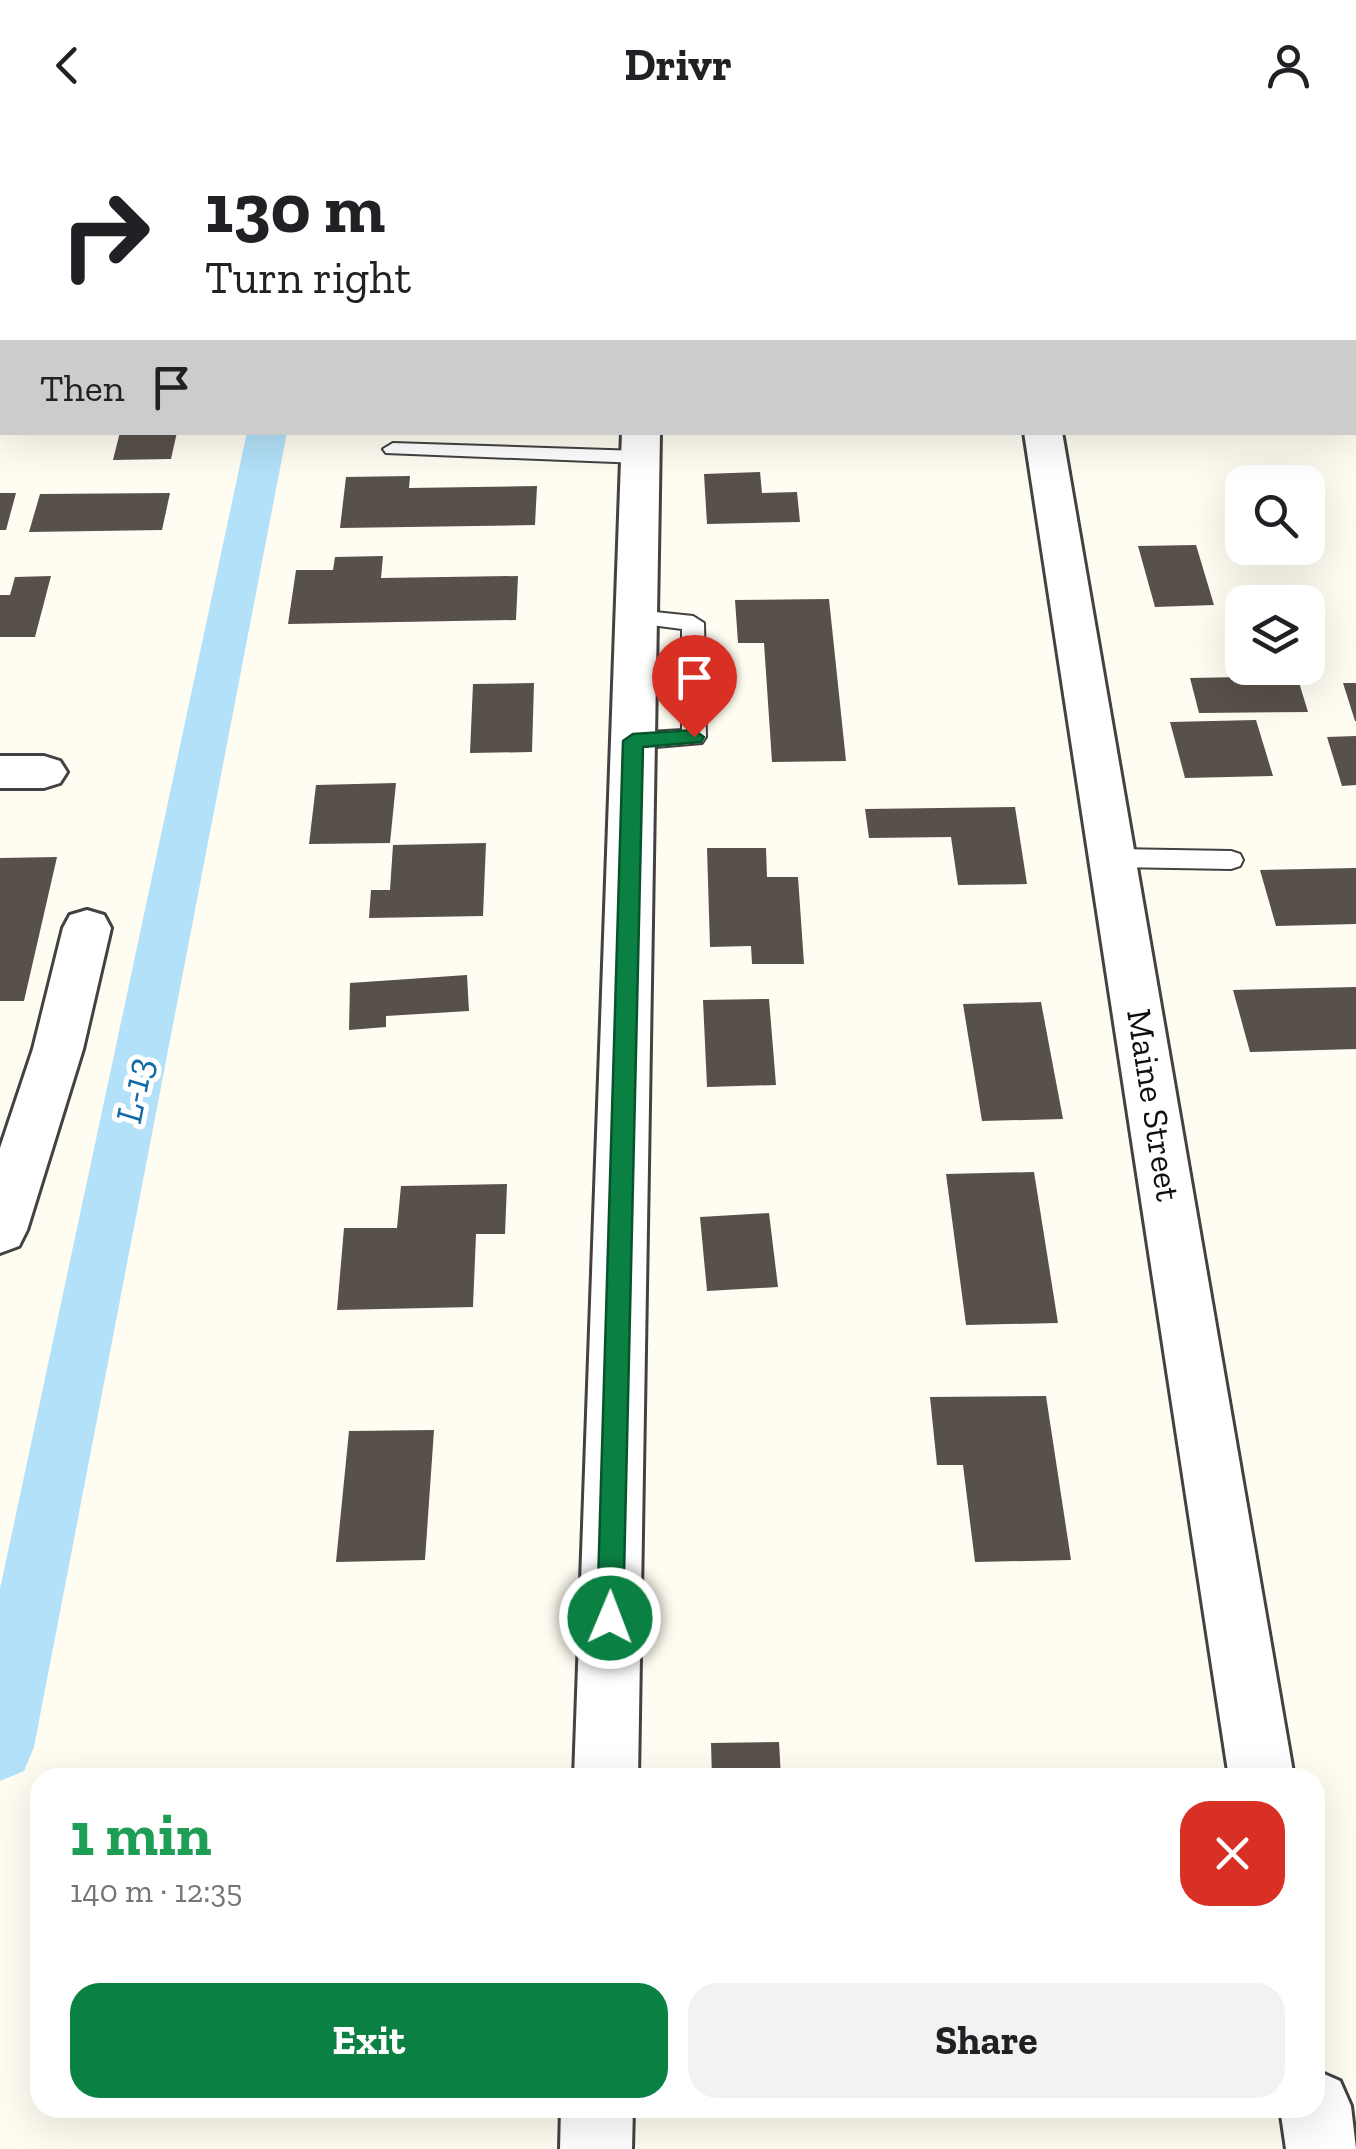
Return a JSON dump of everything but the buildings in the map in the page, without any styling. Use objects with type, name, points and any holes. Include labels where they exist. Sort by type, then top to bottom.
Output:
[{"type":"street","name":"Maine Street","points":[[1044,435],[1260,1768]]},
{"type":"street","points":[[606,1768],[641,445]]},
{"type":"street","points":[[0,1230],[58,1049],[88,928]]},
{"type":"street","points":[[596,2149],[597,2118]]},
{"type":"street","points":[[1317,2118],[1322,2149]]},
{"type":"lane","points":[[393,449],[641,445]]},
{"type":"lane","points":[[1114,858],[1232,860]]},
{"type":"waterway","name":"L-13","points":[[0,1747],[266,435]]},
{"type":"route","points":[[610,1618],[633,741],[694,737]]}]
